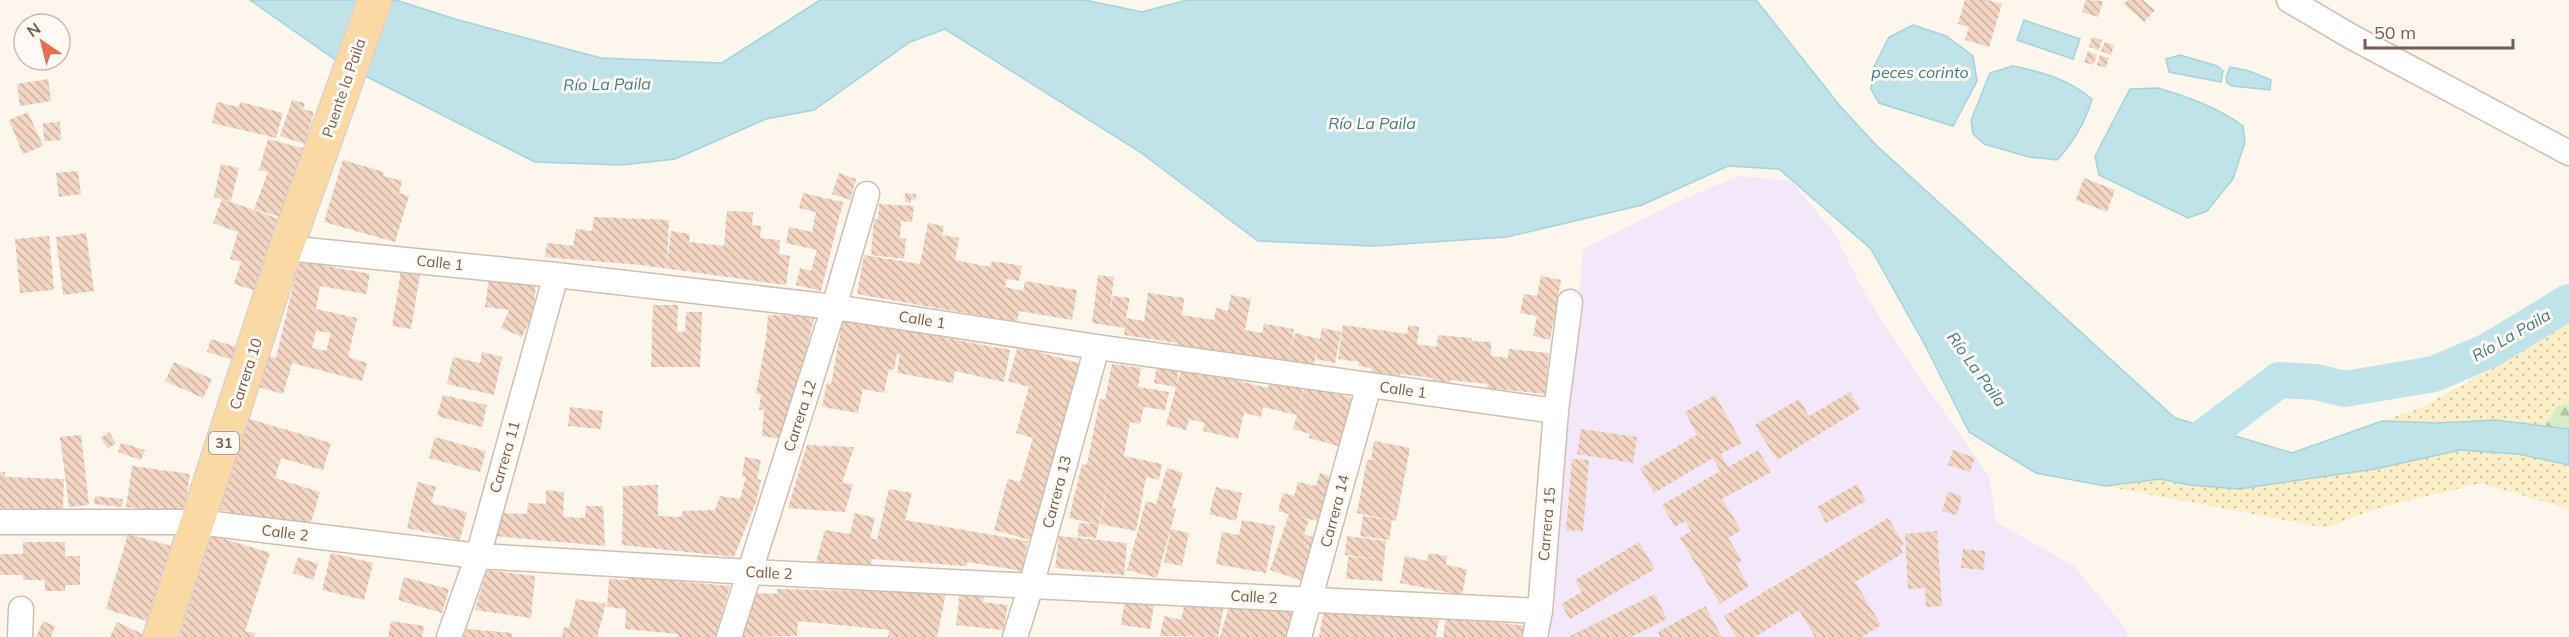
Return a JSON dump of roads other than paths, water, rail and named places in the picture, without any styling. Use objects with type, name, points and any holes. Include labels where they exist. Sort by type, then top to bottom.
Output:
[{"type":"main road","name":"Puente la Paila","points":[[286,248],[375,0]]},
{"type":"main road","name":"Carrera 10","points":[[160,637],[286,248]]},
{"type":"street","points":[[2289,0],[2352,37],[2569,153]]},
{"type":"street","name":"Carrera 12","points":[[729,637],[834,307],[867,194]]},
{"type":"street","name":"Calle 1","points":[[286,248],[556,275],[834,307],[1097,347],[1556,411]]},
{"type":"street","name":"Carrera 11","points":[[449,637],[478,556],[556,275]]},
{"type":"street","name":"Carrera 15","points":[[1535,637],[1540,611],[1556,411],[1570,302]]},
{"type":"street","name":"Carrera 13","points":[[1015,637],[1097,347]]},
{"type":"street","name":"Carrera 14","points":[[1299,637],[1369,385]]},
{"type":"street","name":"Calle 2","points":[[0,522],[198,522],[478,556],[750,573],[1540,611]]},
{"type":"street","points":[[20,637],[21,609]]},
{"type":"water","name":"Río La Paila","points":[[250,0],[396,0],[455,19],[601,58],[722,63],[820,0],[1085,0],[1142,12],[1187,0],[1756,0],[1840,106],[1876,145],[2175,418],[2292,453],[2382,421],[2438,423],[2496,420],[2569,429],[2569,465],[2518,454],[2460,450],[2375,469],[2239,489],[2190,485],[2160,479],[2105,486],[2036,473],[1969,432],[1925,345],[1871,249],[1779,169],[1728,166],[1642,205],[1507,237],[1373,246],[1258,241],[1140,152],[945,29],[910,42],[814,110],[766,119],[675,159],[622,165],[535,162],[340,63]]},
{"type":"water","points":[[2024,20],[2080,39],[2073,59],[2017,40]]},
{"type":"water","name":"peces corinto","points":[[1913,25],[1946,36],[1973,56],[1977,81],[1953,126],[1879,103],[1871,89],[1874,67],[1889,37]]},
{"type":"water","points":[[2180,55],[2217,66],[2223,71],[2221,82],[2169,72],[2166,59]]},
{"type":"water","points":[[2013,66],[2054,77],[2074,86],[2092,99],[2078,132],[2057,160],[2029,157],[1984,144],[1973,134],[1971,120],[1990,73]]},
{"type":"water","points":[[2230,67],[2249,71],[2271,80],[2270,90],[2232,86],[2227,83],[2226,77]]},
{"type":"water","points":[[2158,88],[2202,103],[2243,126],[2245,142],[2233,179],[2207,211],[2188,218],[2099,175],[2095,156],[2130,89]]},
{"type":"waterway","name":"Río La Paila","points":[[2173,460],[2279,380],[2316,382],[2345,389],[2434,374],[2490,350],[2569,302]]}]
